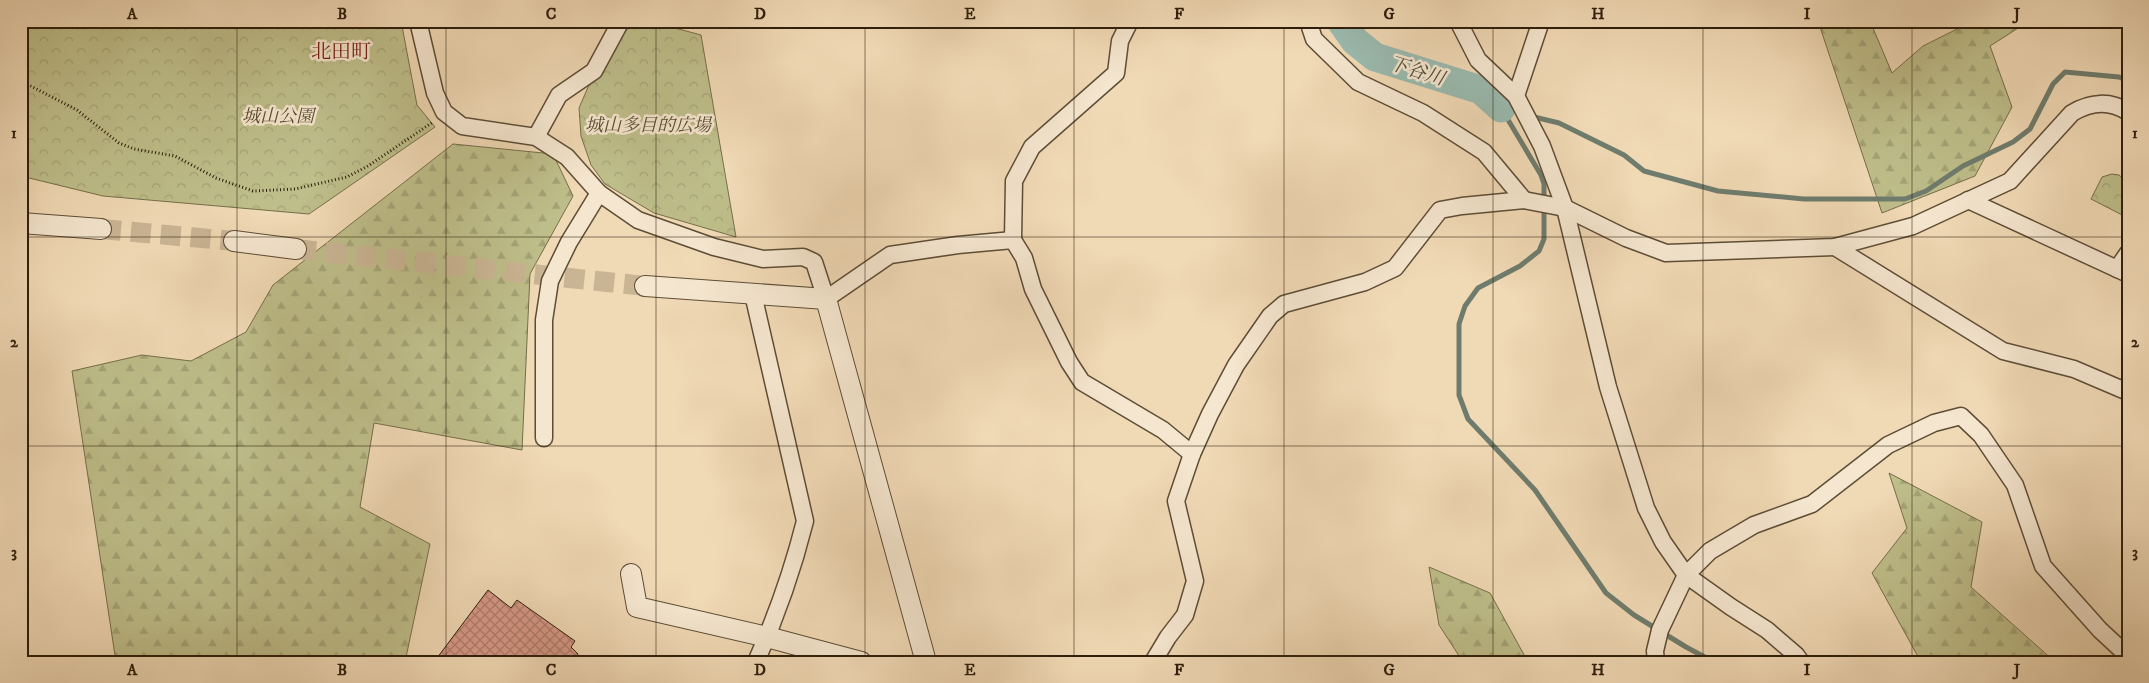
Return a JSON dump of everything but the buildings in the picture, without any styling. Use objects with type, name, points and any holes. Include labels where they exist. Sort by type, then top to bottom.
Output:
[{"type":"street","points":[[418,21],[435,93],[444,112],[462,126],[536,137],[567,157],[599,193],[638,220],[714,247],[763,259],[803,257],[814,262],[826,298],[926,662]]},
{"type":"street","points":[[536,137],[559,95],[594,71],[622,21]]},
{"type":"street","points":[[1130,21],[1120,41],[1116,73],[1032,147],[1014,181],[1013,240],[1024,258],[1033,289],[1069,362],[1082,382],[1163,430],[1192,454]]},
{"type":"street","points":[[1308,21],[1314,39],[1358,82],[1423,113],[1484,152],[1524,200]]},
{"type":"street","points":[[1458,21],[1478,60],[1516,96],[1542,146],[1565,208],[1608,387],[1646,508],[1663,542],[1686,575],[1767,630],[1801,662]]},
{"type":"street","points":[[1516,96],[1541,21]]},
{"type":"street","points":[[1153,662],[1168,637],[1185,615],[1195,581],[1176,501],[1192,454],[1210,414],[1236,365],[1270,316],[1284,304],[1365,282],[1395,268],[1440,210],[1524,200],[1565,208],[1626,238],[1666,253],[1835,247],[1913,226],[2010,181],[2072,113],[2083,107],[2103,103],[2125,108]]},
{"type":"street","points":[[544,438],[544,320],[550,281],[569,242],[599,193]]},
{"type":"street","points":[[1968,200],[2122,271],[2128,253]]},
{"type":"street","points":[[21,224],[101,229]]},
{"type":"street","points":[[645,286],[826,298],[890,255],[958,245],[1013,240]]},
{"type":"street","points":[[234,241],[296,249]]},
{"type":"street","points":[[1835,247],[2003,351],[2074,369],[2128,392]]},
{"type":"street","points":[[753,294],[805,521],[798,550],[767,637],[756,662]]},
{"type":"street","points":[[1656,662],[1655,651],[1660,630],[1686,575],[1710,551],[1754,525],[1812,504],[1888,445],[1934,422],[1961,416],[1981,435],[2015,485],[2043,566],[2100,630],[2128,656]]},
{"type":"street","points":[[632,574],[637,607],[767,637],[861,662]]},
{"type":"path","points":[[21,41],[27,21]]},
{"type":"path","points":[[21,81],[77,110],[119,143],[134,149],[175,156],[216,178],[253,192],[295,189],[347,177],[376,161],[437,119]]},
{"type":"green space","name":"城山公園","points":[[21,21],[401,21],[417,105],[435,127],[309,214],[103,196],[21,176]]},
{"type":"green space","name":"城山多目的広場","points":[[632,21],[649,21],[701,35],[736,237],[654,213],[605,184],[591,165],[581,136],[579,108],[589,85]]},
{"type":"green space","points":[[1818,21],[1870,21],[1892,73],[1923,46],[1973,21],[2066,21],[2063,25],[2026,23],[1990,46],[2012,107],[1975,176],[1882,213]]},
{"type":"green space","points":[[453,144],[553,154],[573,196],[530,274],[522,450],[374,423],[360,507],[430,544],[405,662],[116,662],[72,371],[142,355],[191,361],[246,332],[273,285]]},
{"type":"green space","points":[[2112,174],[2119,175],[2128,183],[2128,218],[2091,199],[2102,177]]},
{"type":"green space","points":[[1889,473],[1982,522],[1971,587],[2055,662],[1921,662],[1872,573],[1907,528]]},
{"type":"green space","points":[[1429,567],[1490,593],[1528,662],[1463,662],[1439,625]]},
{"type":"waterway","name":"下谷川","points":[[1341,21],[1355,41],[1375,57],[1481,90],[1501,108]]},
{"type":"waterway","points":[[1530,116],[1559,123],[1624,155],[1644,171],[1718,191],[1804,199],[1905,199],[1926,191],[1963,166],[2013,142],[2030,129],[2053,84],[2065,72],[2119,77],[2128,81]]},
{"type":"waterway","points":[[1501,108],[1541,175],[1544,184],[1544,239],[1539,251],[1520,266],[1478,288],[1465,306],[1459,324],[1459,395],[1468,419],[1535,490],[1606,593],[1634,615],[1714,662]]},
{"type":"waterway","points":[[1501,108],[1522,113]]},
{"type":"tunnel","points":[[101,229],[234,241]]},
{"type":"tunnel","points":[[296,249],[645,286]]},
{"type":"district","name":"北田町","points":[[341,51]]}]
